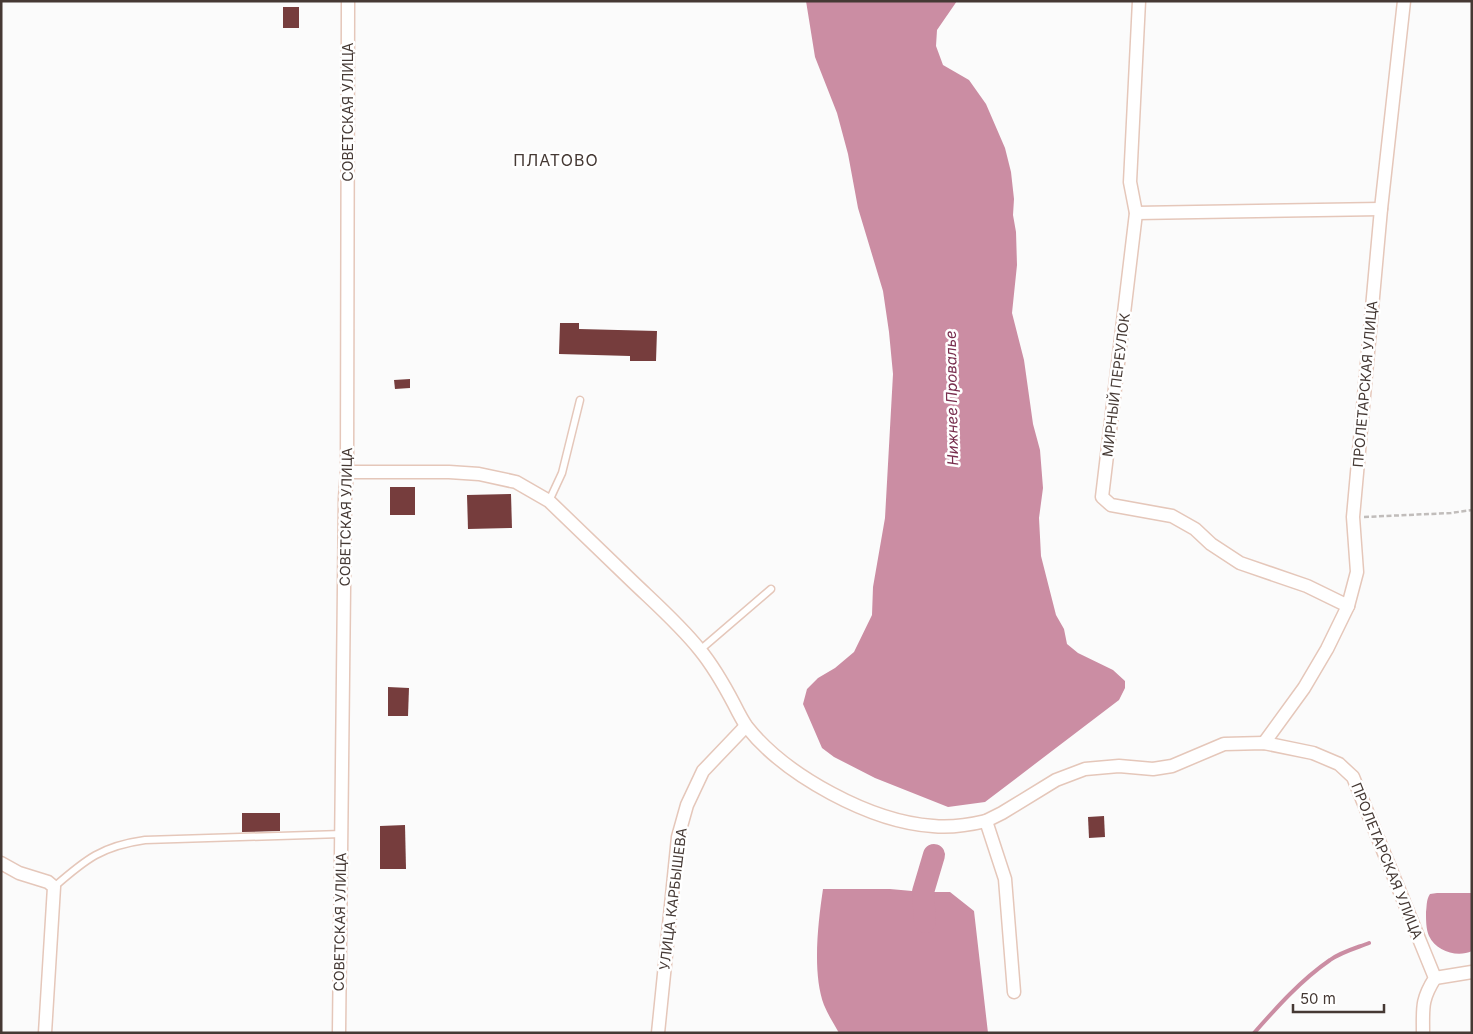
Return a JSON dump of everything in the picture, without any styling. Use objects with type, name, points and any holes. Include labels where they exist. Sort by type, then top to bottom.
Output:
[{"type":"street","name":"СОВЕТСКАЯ УЛИЦА","points":[[339,1033],[345,498],[347,472],[348,1]]},
{"type":"street","name":"МИРНЫЙ ПЕРЕУЛОК","points":[[1139,1],[1130,182],[1136,213],[1102,497],[1111,505],[1172,516],[1195,529],[1211,544],[1240,563],[1307,586],[1348,606]]},
{"type":"street","name":"ПРОЛЕТАРСКАЯ УЛИЦА","points":[[1264,743],[1304,688],[1328,649],[1348,606],[1357,572],[1353,517],[1381,209],[1404,1]]},
{"type":"street","points":[[1136,213],[1381,209]]},
{"type":"street","name":"ПРОЛЕТАРСКАЯ УЛИЦА","points":[[347,472],[449,472],[488,476],[516,482],[549,501],[667,615],[700,650],[717,674],[746,726],[766,748],[813,783],[867,810],[897,820],[934,826],[967,825],[986,821],[1056,780],[1085,769],[1119,766],[1153,769],[1172,766],[1190,759],[1205,750],[1224,744],[1264,743],[1313,753],[1339,764],[1352,777],[1368,810],[1435,978]]},
{"type":"street","name":"УЛИЦА КАРБЫШЕВА","points":[[658,1033],[678,838],[687,805],[703,772],[746,726]]},
{"type":"street","points":[[986,821],[1005,879],[1014,992]]},
{"type":"street","points":[[1,863],[19,873],[48,882],[54,887],[45,1033]]},
{"type":"street","points":[[1423,1033],[1423,1009],[1426,993],[1435,978],[1472,972]]},
{"type":"lane","points":[[549,501],[562,474],[580,400]]},
{"type":"lane","points":[[700,650],[771,589]]},
{"type":"lane","points":[[54,887],[92,857],[123,843],[145,840],[342,834]]},
{"type":"path","points":[[1353,517],[1451,513],[1472,510]]},
{"type":"water","points":[[806,1],[957,1],[937,30],[936,46],[943,65],[969,80],[986,104],[1005,148],[1011,172],[1017,265],[1012,313],[1024,360],[1033,424],[1040,450],[1043,488],[1039,518],[1041,556],[1056,615],[1064,629],[1067,644],[1078,653],[1113,670],[1125,681],[1125,688],[1119,700],[985,802],[948,807],[875,778],[834,757],[822,748],[803,704],[807,689],[818,678],[835,668],[854,652],[872,615],[873,587],[885,518],[893,374],[883,291],[858,208],[848,154],[837,113],[815,57]]},
{"type":"water","points":[[823,889],[890,889],[950,892],[974,911],[988,1033],[839,1033],[824,1005],[818,978],[817,948]]},
{"type":"water","points":[[1472,893],[1472,951],[1460,954],[1448,952],[1432,941],[1427,930],[1427,901],[1430,894]]},
{"type":"building","points":[[283,7],[299,7],[299,28],[283,28]]},
{"type":"building","points":[[560,323],[579,323],[579,329],[657,331],[656,361],[630,361],[630,356],[559,354]]},
{"type":"building","points":[[410,379],[410,388],[395,389],[394,380]]},
{"type":"building","points":[[390,487],[415,487],[415,515],[390,515]]},
{"type":"building","points":[[511,494],[512,528],[468,529],[467,495]]},
{"type":"building","points":[[388,687],[409,688],[408,716],[388,716]]},
{"type":"building","points":[[242,813],[280,813],[280,831],[242,832]]},
{"type":"building","points":[[1104,816],[1105,837],[1089,838],[1088,817]]},
{"type":"building","points":[[405,825],[406,869],[380,869],[380,826]]},
{"type":"waterway","name":"Нижнее Провалье","points":[[925,922],[923,892],[934,855]]},
{"type":"waterway","points":[[1254,1033],[1290,994],[1319,968],[1339,955],[1369,943]]},
{"type":"district","name":"ПЛАТОВО","points":[[556,160]]}]
